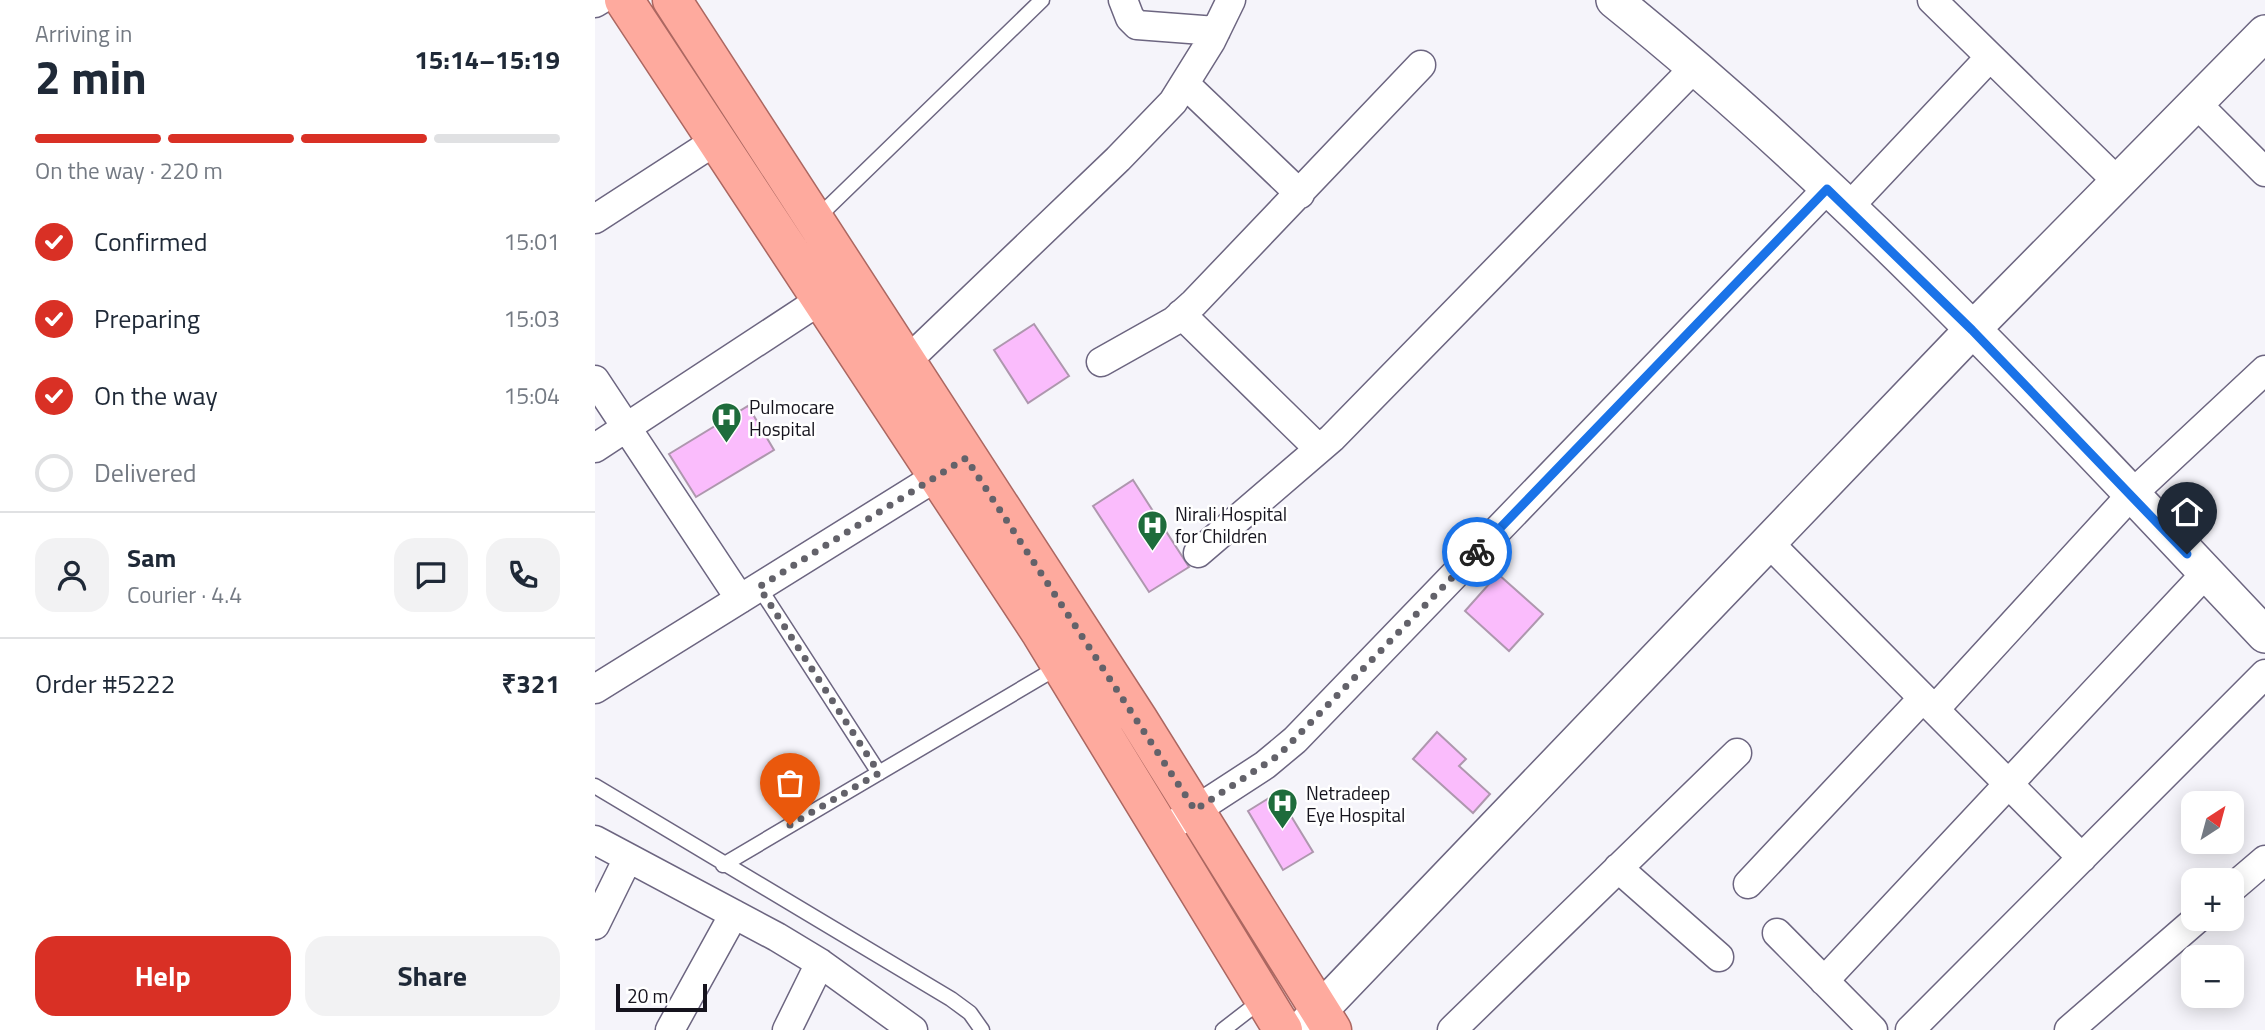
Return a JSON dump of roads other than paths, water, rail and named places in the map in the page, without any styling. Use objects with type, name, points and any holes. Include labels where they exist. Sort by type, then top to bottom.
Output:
[{"type":"highway","points":[[624,0],[822,299],[952,467],[1195,810],[1318,1023]]},
{"type":"highway","points":[[672,0],[905,363],[952,467],[1061,666],[1274,1014]]},
{"type":"street","points":[[595,3],[600,0]]},
{"type":"street","points":[[1123,0],[1130,18],[1137,24],[1216,31]]},
{"type":"street","points":[[905,363],[1118,159],[1173,102],[1216,31],[1231,0]]},
{"type":"street","points":[[1937,2],[2117,182]]},
{"type":"street","points":[[1632,6],[1972,330],[2206,573],[2261,622]]},
{"type":"street","points":[[1318,1023],[1768,542],[1972,330],[2265,33]]},
{"type":"street","points":[[1163,832],[1265,765],[1295,740],[1837,199],[1990,57]]},
{"type":"street","points":[[1101,362],[1181,314],[1300,194],[1421,65]]},
{"type":"street","points":[[1198,553],[1319,449],[1696,66]]},
{"type":"street","points":[[1185,84],[1300,194]]},
{"type":"street","points":[[2196,103],[2265,172]]},
{"type":"street","points":[[595,219],[717,140]]},
{"type":"street","points":[[595,448],[822,299]]},
{"type":"street","points":[[1181,314],[1319,449]]},
{"type":"street","points":[[1748,884],[2131,495],[2265,370]]},
{"type":"street","points":[[595,380],[750,593]]},
{"type":"street","points":[[595,689],[952,467]]},
{"type":"street","points":[[1768,542],[2082,858]]},
{"type":"street","points":[[1824,981],[2206,573]]},
{"type":"street","points":[[1910,1030],[2265,674]]},
{"type":"street","points":[[1453,1030],[1737,753]]},
{"type":"street","points":[[595,841],[820,963],[913,1030]]},
{"type":"street","points":[[595,925],[628,858]]},
{"type":"street","points":[[2244,878],[2265,860]]},
{"type":"street","points":[[1618,868],[1719,957]]},
{"type":"street","points":[[670,1030],[734,914]]},
{"type":"street","points":[[2069,1030],[2183,931]]},
{"type":"street","points":[[1777,933],[1873,1030]]},
{"type":"street","points":[[787,1030],[820,963]]},
{"type":"lane","points":[[814,221],[1042,0]]},
{"type":"lane","points":[[750,593],[879,773]]},
{"type":"lane","points":[[723,865],[1061,666]]},
{"type":"lane","points":[[595,786],[951,999],[970,1013],[982,1030]]},
{"type":"lane","points":[[1223,1030],[1274,1014]]},
{"type":"place","name":"Pulmocare Hospital","points":[[726,445]]},
{"type":"place","name":"Nirali Hospital for Children","points":[[1152,552]]},
{"type":"place","name":"Netradeep Eye Hospital","points":[[1283,831]]}]
